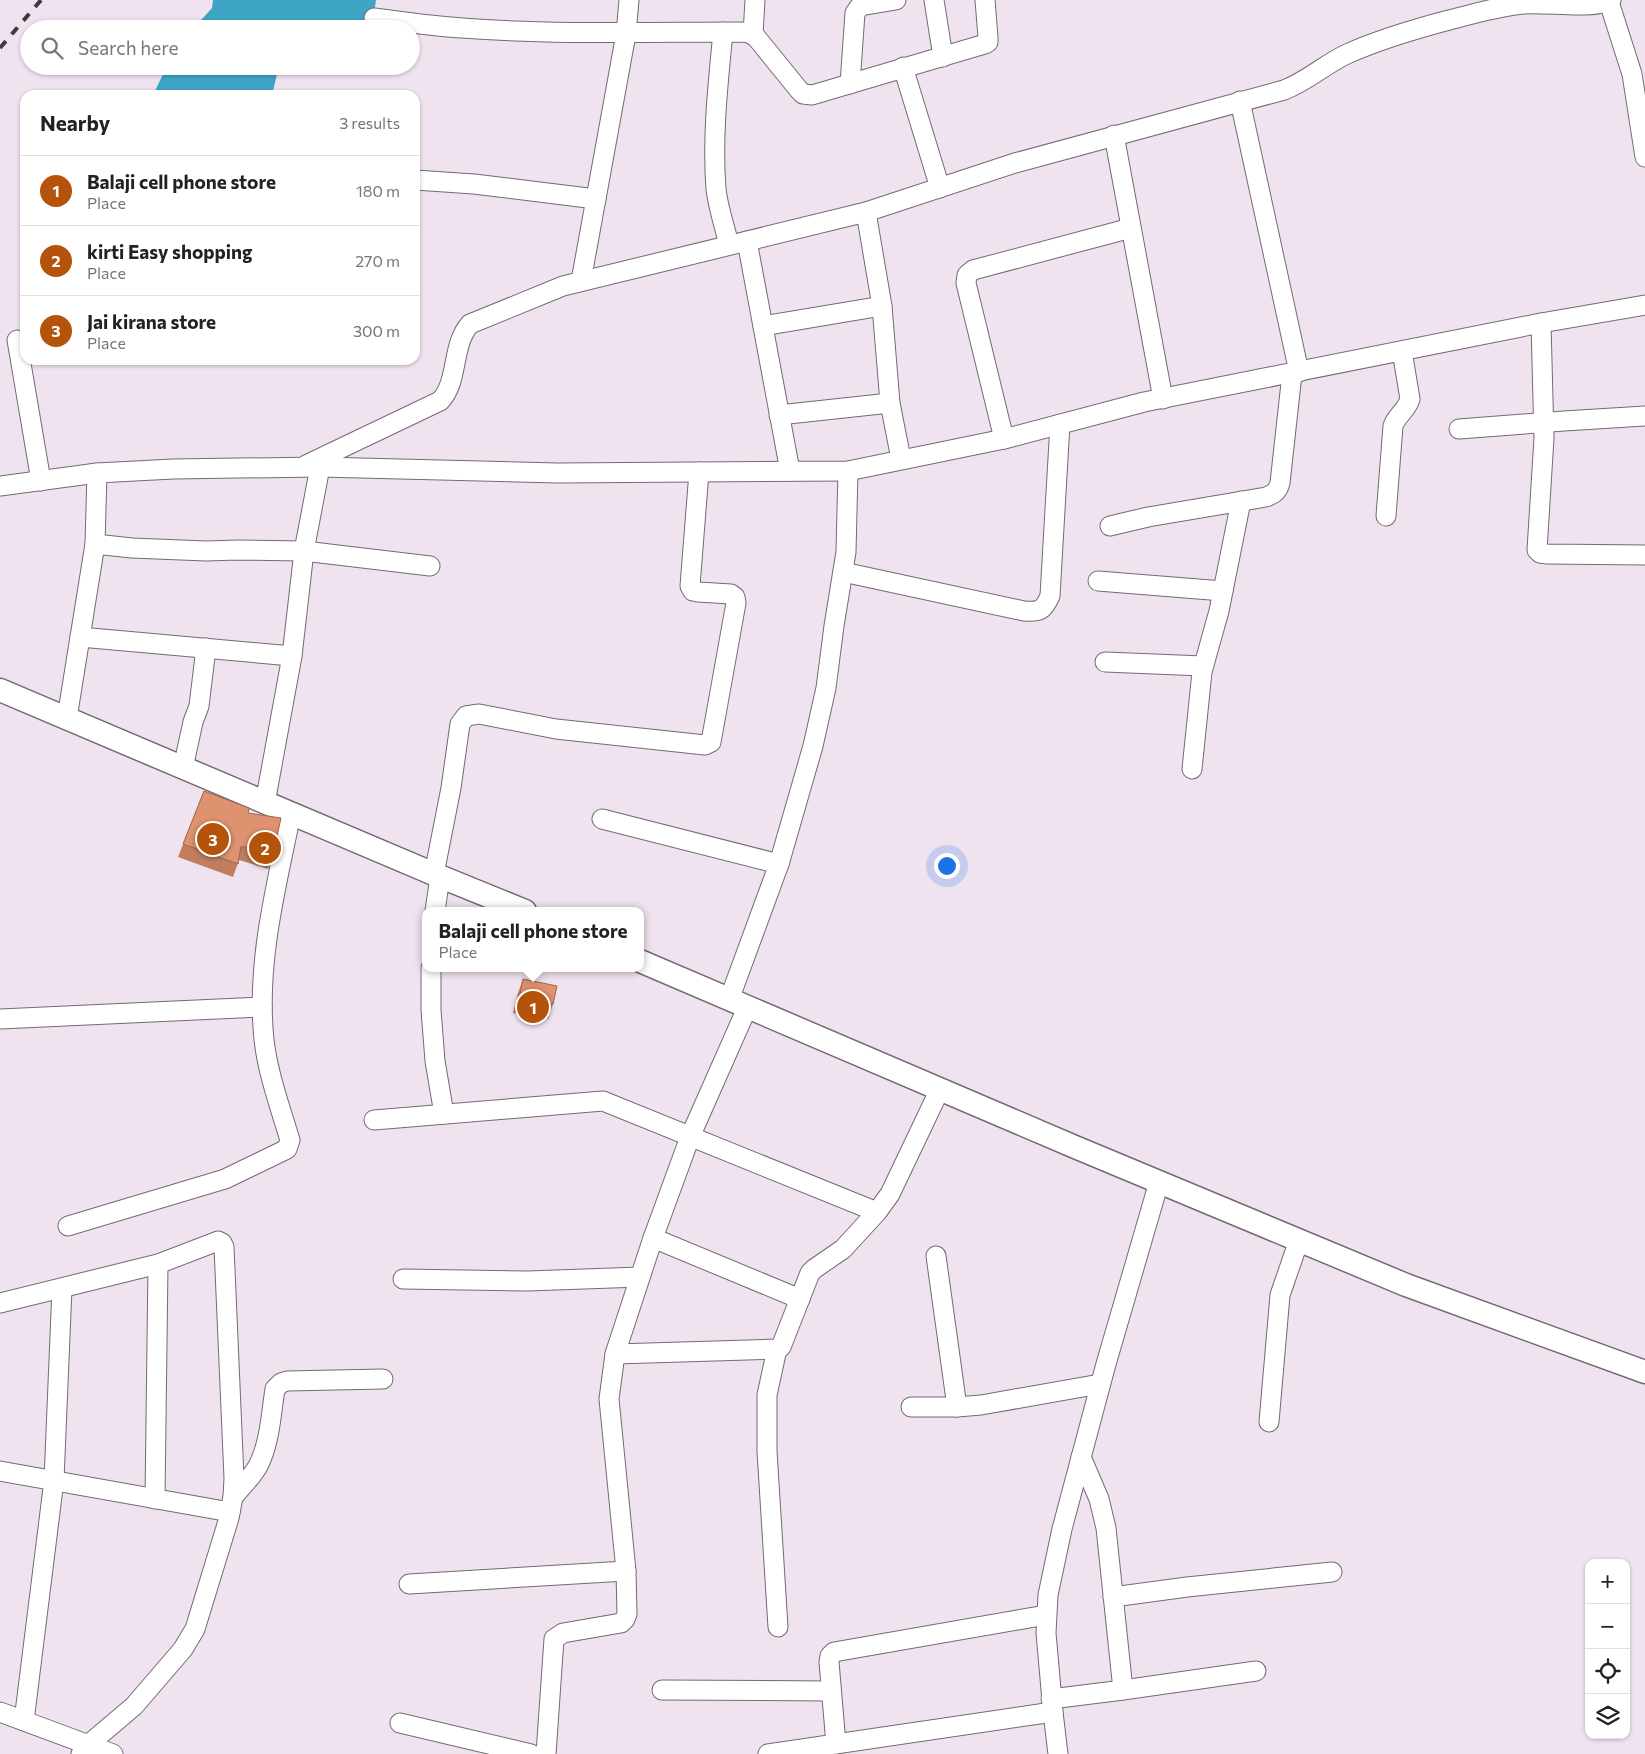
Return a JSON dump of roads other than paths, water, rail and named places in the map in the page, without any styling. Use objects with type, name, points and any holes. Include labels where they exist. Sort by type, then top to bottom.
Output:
[{"type":"street","points":[[581,281],[626,34],[630,0]]},
{"type":"street","points":[[753,34],[754,0]]},
{"type":"street","points":[[850,84],[854,13],[860,6],[896,0]]},
{"type":"street","points":[[934,0],[943,57]]},
{"type":"street","points":[[420,23],[461,28],[626,34],[747,32],[753,34],[803,94],[812,95],[980,46],[988,42],[985,0]]},
{"type":"street","points":[[300,468],[440,401],[448,390],[461,337],[467,327],[474,321],[563,286],[866,212],[1015,163],[1296,85],[1332,61],[1348,53],[1414,30],[1489,10],[1549,2],[1596,4],[1610,1],[1632,74],[1645,157]]},
{"type":"street","points":[[374,18],[391,20]]},
{"type":"street","points":[[723,32],[715,121],[718,198],[738,243],[763,326],[790,471]]},
{"type":"street","points":[[903,67],[940,188]]},
{"type":"street","points":[[1110,526],[1148,517],[1272,495],[1279,488],[1295,373],[1240,101]]},
{"type":"street","points":[[1114,135],[1163,399]]},
{"type":"street","points":[[420,180],[474,184],[596,199]]},
{"type":"street","points":[[866,212],[882,306],[890,403],[901,459]]},
{"type":"street","points":[[1004,439],[966,283],[966,275],[973,270],[1131,228]]},
{"type":"street","points":[[0,486],[97,473],[173,469],[320,468],[558,473],[848,471],[1004,439],[1163,399],[1541,322],[1645,305]]},
{"type":"street","points":[[763,326],[882,306]]},
{"type":"street","points":[[1541,322],[1544,424],[1538,552],[1547,554],[1645,555]]},
{"type":"street","points":[[18,340],[20,352]]},
{"type":"street","points":[[1386,516],[1393,426],[1409,402],[1402,351]]},
{"type":"street","points":[[22,365],[41,481]]},
{"type":"street","points":[[779,415],[890,403]]},
{"type":"street","points":[[1459,429],[1645,416]]},
{"type":"street","points":[[843,572],[1024,611],[1038,612],[1045,606],[1050,596],[1060,424]]},
{"type":"street","points":[[265,803],[292,656],[304,551],[320,468]]},
{"type":"street","points":[[546,1754],[554,1639],[563,1633],[621,1623],[627,1614],[626,1571],[609,1399],[615,1354],[653,1238],[738,1004],[813,746],[826,688],[846,552],[848,471]]},
{"type":"street","points":[[435,907],[437,876],[460,724],[466,716],[479,714],[556,729],[617,736],[705,745],[711,742],[736,603],[735,597],[731,594],[698,592],[693,591],[690,586],[699,472]]},
{"type":"street","points":[[67,718],[96,544],[97,473]]},
{"type":"street","points":[[1192,769],[1203,666],[1219,612],[1236,534],[1241,501]]},
{"type":"street","points":[[96,544],[132,548],[206,551],[304,551],[430,566]]},
{"type":"street","points":[[1098,581],[1223,591]]},
{"type":"street","points":[[80,637],[292,656]]},
{"type":"street","points":[[183,768],[193,722],[199,706],[206,648]]},
{"type":"street","points":[[1105,662],[1203,666]]},
{"type":"street","points":[[0,690],[437,876],[515,907]]},
{"type":"street","points":[[68,1226],[225,1179],[287,1149],[290,1140],[268,1063],[264,1040],[262,1007],[266,942],[291,814]]},
{"type":"street","points":[[602,819],[779,864]]},
{"type":"street","points":[[644,963],[1406,1285],[1645,1372]]},
{"type":"street","points":[[431,972],[431,1010],[435,1061],[444,1114]]},
{"type":"street","points":[[0,1019],[262,1007]]},
{"type":"street","points":[[615,1354],[777,1349],[783,1345],[812,1271],[843,1249],[877,1212],[890,1194],[940,1089]]},
{"type":"street","points":[[374,1120],[604,1101],[877,1212]]},
{"type":"street","points":[[1058,1754],[1052,1706],[1046,1615],[1048,1595],[1062,1529],[1100,1384],[1159,1182]]},
{"type":"street","points":[[653,1238],[800,1299]]},
{"type":"street","points":[[1269,1422],[1280,1295],[1299,1240]]},
{"type":"street","points":[[0,1303],[158,1264],[218,1241],[224,1247],[234,1478],[232,1504],[194,1629],[183,1650],[134,1706],[84,1750]]},
{"type":"street","points":[[936,1256],[957,1407]]},
{"type":"street","points":[[155,1499],[158,1264]]},
{"type":"street","points":[[403,1279],[528,1281],[640,1277]]},
{"type":"street","points":[[24,1721],[54,1480],[62,1288]]},
{"type":"street","points":[[777,1349],[767,1395],[767,1451],[778,1627]]},
{"type":"street","points":[[232,1504],[257,1467],[264,1450],[277,1386],[287,1381],[383,1379]]},
{"type":"street","points":[[911,1407],[957,1407],[1018,1399],[1100,1384]]},
{"type":"street","points":[[1081,1457],[1103,1514],[1114,1597],[1123,1690]]},
{"type":"street","points":[[0,1471],[155,1499],[232,1504]]},
{"type":"street","points":[[409,1584],[626,1571]]},
{"type":"street","points":[[1114,1597],[1187,1587],[1332,1572]]},
{"type":"street","points":[[836,1744],[828,1662],[834,1652],[1046,1615]]},
{"type":"street","points":[[768,1754],[1052,1706],[1123,1690],[1256,1671]]},
{"type":"street","points":[[662,1690],[831,1691]]},
{"type":"street","points":[[0,1712],[24,1721],[84,1750],[113,1754]]},
{"type":"street","points":[[400,1723],[531,1754]]},
{"type":"water","points":[[213,0],[376,0],[373,20],[201,20],[212,8]]},
{"type":"water","points":[[163,75],[277,75],[273,90],[155,90]]},
{"type":"railway","points":[[24,20],[41,0]]},
{"type":"railway","points":[[0,48],[20,25]]},
{"type":"place","name":"Jai kirana store","points":[[213,839]]},
{"type":"place","name":"kirti Easy shopping","points":[[265,848]]},
{"type":"place","name":"Balaji cell phone store","points":[[533,1007]]}]
